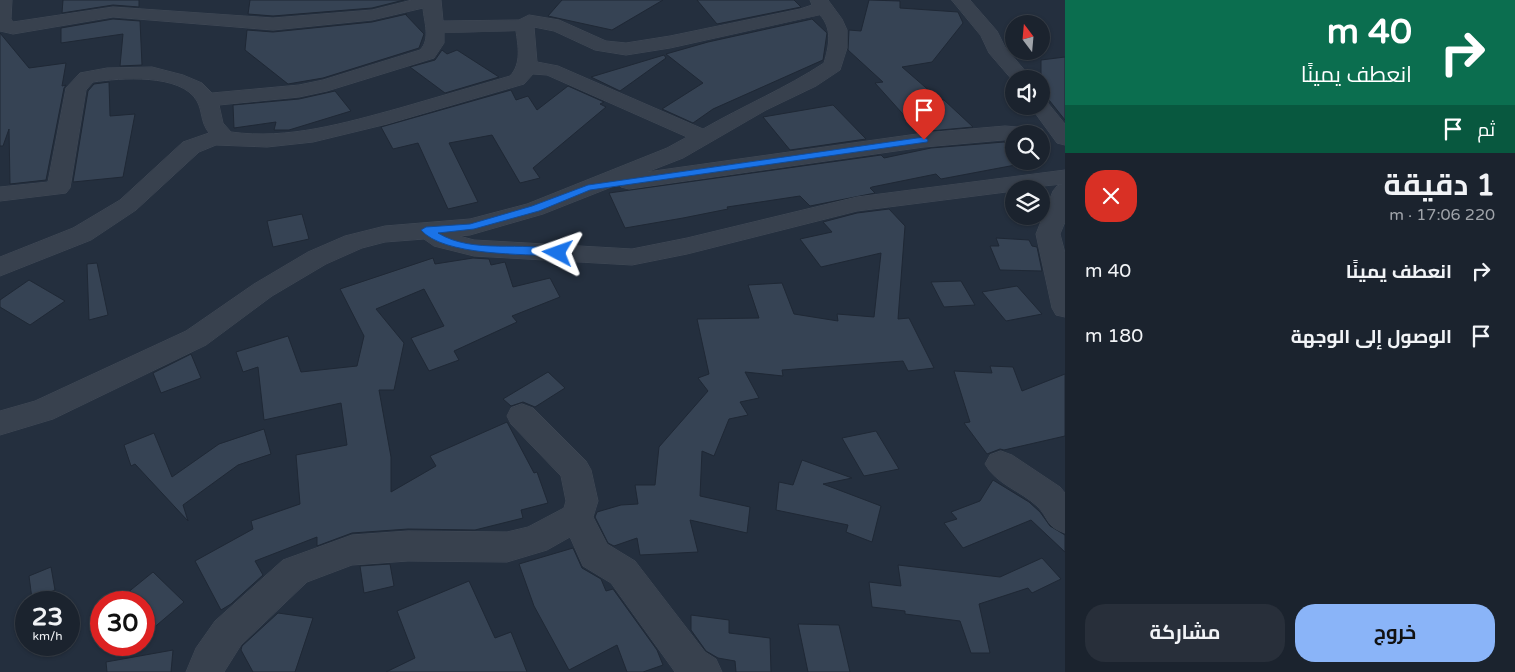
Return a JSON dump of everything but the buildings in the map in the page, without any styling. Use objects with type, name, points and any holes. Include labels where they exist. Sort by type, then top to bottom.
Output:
[{"type":"street","points":[[3,0],[2,18],[4,26],[13,28],[122,12],[140,16],[207,18],[273,24],[372,15],[431,0],[436,41],[433,49],[427,54],[327,85],[299,91],[207,100]]},
{"type":"street","points":[[101,15],[130,0]]},
{"type":"street","points":[[961,0],[990,35],[996,49],[1014,70]]},
{"type":"street","points":[[0,423],[43,411],[196,338],[263,290],[316,258],[354,242],[385,234],[470,227],[535,208],[639,168],[704,137],[759,106],[809,82],[833,66],[839,38],[834,21],[820,4],[804,14],[670,42],[626,49],[602,46],[559,26],[539,21],[529,21],[524,24],[474,27],[433,27]]},
{"type":"street","points":[[0,42],[13,35],[48,23]]},
{"type":"street","points":[[0,267],[82,234],[128,205],[191,147],[224,138],[262,142],[348,128],[517,80],[525,74],[528,67],[524,24]]},
{"type":"street","points":[[528,67],[551,70],[704,137]]},
{"type":"street","points":[[0,194],[63,195],[76,88],[87,77],[107,74],[152,73],[176,79],[195,87],[207,100],[213,124],[224,138]]},
{"type":"street","points":[[1047,115],[1064,137]]},
{"type":"street","points":[[588,188],[924,140],[1005,132]]},
{"type":"street","points":[[1050,135],[1064,137]]},
{"type":"street","points":[[426,230],[443,240],[474,248],[632,257],[687,246],[857,204],[1064,184],[1048,234],[1065,308]]},
{"type":"street","points":[[522,416],[575,470],[582,501],[577,517],[595,555],[622,572],[692,665],[704,672]]},
{"type":"street","points":[[1001,464],[1049,497],[1065,519]]},
{"type":"street","points":[[205,672],[209,661],[228,633],[294,571],[352,550],[408,546],[507,547],[535,540],[577,517]]},
{"type":"route","points":[[558,253],[474,248],[443,240],[426,230],[470,227],[535,208],[588,188],[924,140]]}]
